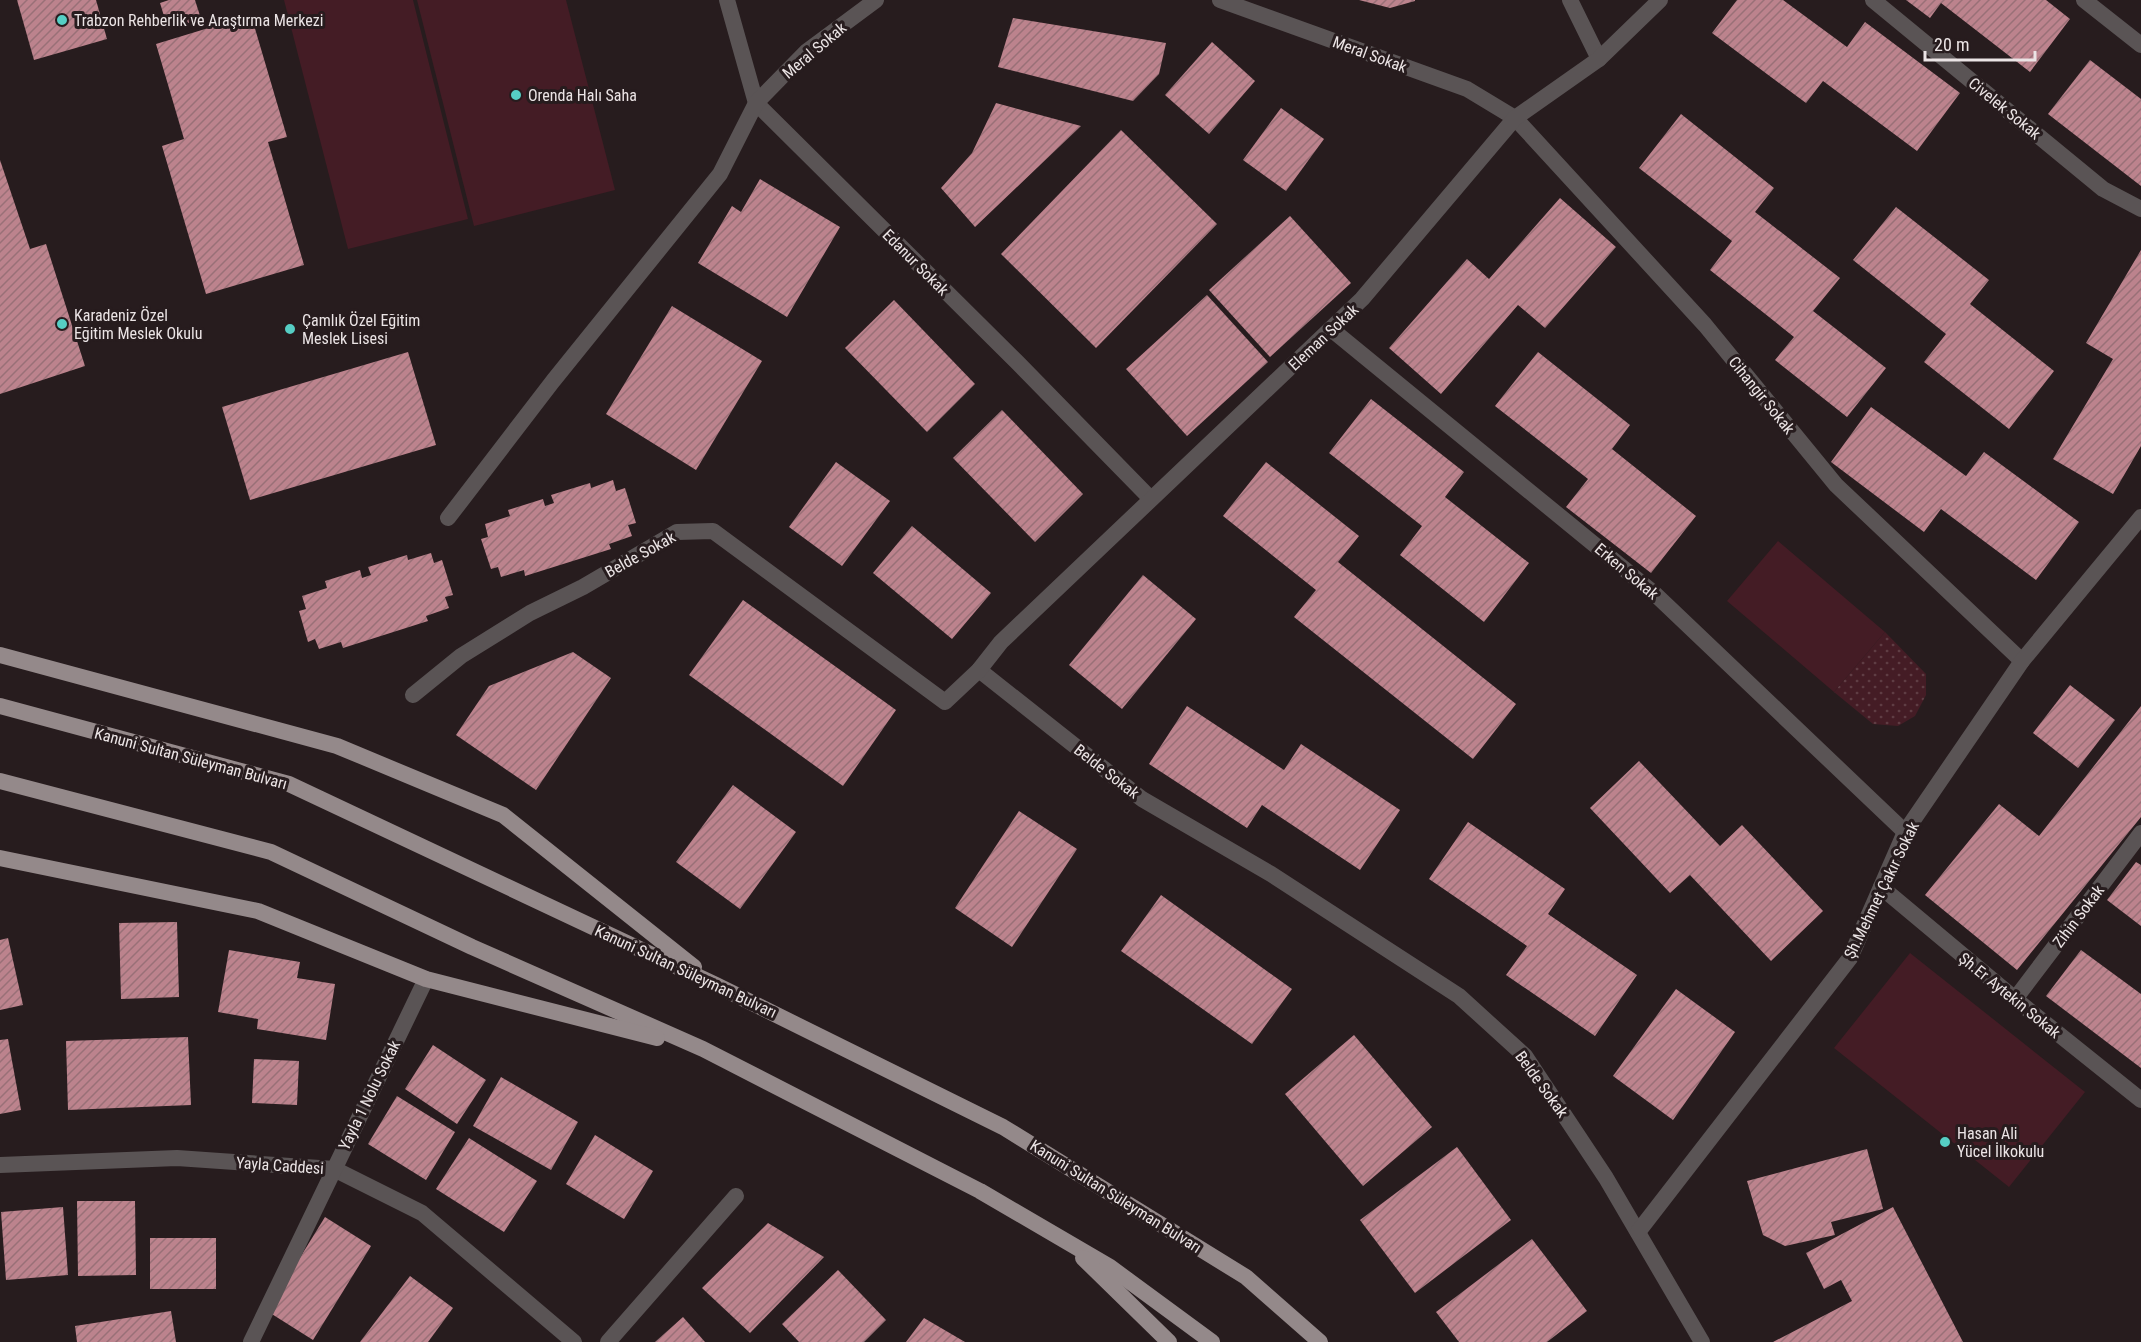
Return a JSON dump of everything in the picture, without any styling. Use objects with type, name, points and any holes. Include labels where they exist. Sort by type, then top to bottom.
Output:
[{"type":"main road","points":[[0,655],[337,746],[502,815],[716,985]]},
{"type":"main road","name":"Kanuni Sultan Süleyman Bulvarı","points":[[0,706],[289,784],[716,985],[1003,1127],[1246,1276],[1320,1342]]},
{"type":"main road","points":[[0,781],[271,852],[482,951],[703,1049],[980,1191],[1110,1267],[1212,1342]]},
{"type":"main road","points":[[0,858],[258,911],[426,979],[703,1049]]},
{"type":"main road","points":[[1065,1240],[1169,1342]]},
{"type":"street","name":"Edanur Sokak","points":[[727,0],[756,103],[1150,498]]},
{"type":"street","name":"Meral Sokak","points":[[448,518],[553,381],[720,174],[756,103],[806,52],[876,0]]},
{"type":"street","name":"Meral Sokak","points":[[1220,0],[1467,88],[1515,117]]},
{"type":"street","points":[[1570,0],[1599,59]]},
{"type":"street","name":"Eleman Sokak","points":[[979,670],[1000,642],[1362,299],[1515,117],[1599,59],[1660,0]]},
{"type":"street","name":"Civelek Sokak","points":[[1873,0],[2103,189],[2141,208]]},
{"type":"street","points":[[2084,0],[2141,45]]},
{"type":"street","name":"Cihangir Sokak","points":[[1515,117],[1705,325],[1836,485],[2022,661]]},
{"type":"street","name":"Erken Sokak","points":[[1331,329],[1656,595],[1905,832]]},
{"type":"street","name":"Şh.Mehmet Çakır Sokak","points":[[1638,1232],[1850,958],[1905,832],[2022,661],[2141,516]]},
{"type":"street","name":"Belde Sokak","points":[[413,695],[461,656],[520,619],[583,587],[677,532],[713,531],[945,702],[979,670],[1142,799],[1271,874],[1459,996],[1525,1056],[1606,1178],[1702,1342]]},
{"type":"street","name":"Zihin Sokak","points":[[2015,999],[2141,833]]},
{"type":"street","name":"Şh.Er Aytekin Sokak","points":[[1881,887],[2141,1100]]},
{"type":"street","name":"Yayla 1 Nolu Sokak","points":[[252,1342],[426,979]]},
{"type":"street","name":"Yayla Caddesi","points":[[0,1165],[177,1158],[334,1168],[422,1213],[574,1342]]},
{"type":"street","points":[[608,1342],[736,1196]]},
{"type":"shaded area","points":[[284,0],[413,0],[468,219],[348,249]]},
{"type":"shaded area","name":"Orenda Halı Saha","points":[[417,0],[566,0],[615,190],[474,226]]},
{"type":"shaded area","points":[[1778,541],[1885,632],[1834,692],[1727,601]]},
{"type":"shaded area","points":[[1885,632],[1926,674],[1926,695],[1915,716],[1898,726],[1873,724],[1834,692]]},
{"type":"shaded area","points":[[1910,953],[2085,1092],[2009,1187],[1834,1048]]},
{"type":"building","name":"Trabzon Rehberlik ve Araştırma Merkezi","points":[[17,0],[96,0],[107,39],[34,60]]},
{"type":"building","points":[[169,0],[195,0],[201,19],[168,29],[160,3]]},
{"type":"building","points":[[1359,0],[1415,0],[1415,1],[1390,8]]},
{"type":"building","points":[[1737,0],[1783,0],[1847,47],[1865,22],[1960,93],[1917,151],[1823,81],[1806,103],[1712,33]]},
{"type":"building","points":[[1906,0],[2046,0],[2070,19],[2030,72],[1941,3],[1930,18]]},
{"type":"building","points":[[251,15],[287,137],[268,142],[304,265],[206,294],[162,146],[184,139],[156,44]]},
{"type":"building","points":[[1013,18],[1166,43],[1159,74],[1133,101],[998,67]]},
{"type":"building","points":[[1212,42],[1255,81],[1209,134],[1165,95]]},
{"type":"building","points":[[2090,60],[2141,99],[2141,186],[2048,114]]},
{"type":"building","points":[[996,103],[1081,126],[975,227],[941,188],[972,153]]},
{"type":"building","points":[[1281,108],[1324,139],[1286,191],[1243,160]]},
{"type":"building","points":[[1681,114],[1774,188],[1755,212],[1840,278],[1813,311],[1886,368],[1847,417],[1775,360],[1794,337],[1710,270],[1732,241],[1639,168]]},
{"type":"building","points":[[1121,130],[1217,224],[1096,348],[1001,254]]},
{"type":"building","points":[[0,160],[30,249],[46,244],[85,366],[0,394]]},
{"type":"building","points":[[760,179],[840,227],[787,317],[698,263],[732,206],[741,212]]},
{"type":"building","points":[[1560,198],[1616,247],[1545,328],[1518,305],[1441,394],[1389,348],[1467,259],[1489,279]]},
{"type":"building","points":[[1896,207],[1989,280],[1970,304],[2054,371],[2009,429],[1924,362],[1946,334],[1853,260]]},
{"type":"building","points":[[1290,216],[1351,283],[1270,357],[1209,290]]},
{"type":"building","points":[[2141,250],[2141,446],[2113,494],[2053,459],[2113,359],[2086,343]]},
{"type":"building","points":[[1207,295],[1268,362],[1187,436],[1126,369]]},
{"type":"building","points":[[894,300],[975,384],[927,432],[845,348]]},
{"type":"building","points":[[672,306],[762,361],[696,470],[606,414]]},
{"type":"building","points":[[408,352],[436,445],[250,500],[222,407]]},
{"type":"building","points":[[1538,352],[1630,425],[1612,449],[1696,516],[1651,573],[1566,507],[1588,479],[1495,406]]},
{"type":"building","points":[[1371,399],[1464,472],[1445,497],[1529,563],[1484,622],[1400,555],[1422,526],[1329,453]]},
{"type":"building","points":[[1871,407],[1966,476],[1984,452],[2079,522],[2036,580],[1941,509],[1924,532],[1831,462]]},
{"type":"building","points":[[1002,410],[1083,494],[1035,542],[953,458]]},
{"type":"building","points":[[836,462],[890,501],[842,566],[789,527]]},
{"type":"building","points":[[1266,462],[1359,536],[1338,562],[1516,704],[1473,759],[1294,617],[1316,590],[1223,516]]},
{"type":"building","points":[[613,480],[616,491],[625,488],[636,523],[628,525],[632,536],[609,544],[611,549],[525,576],[524,570],[501,577],[498,567],[491,569],[481,539],[488,537],[485,524],[510,516],[508,510],[543,499],[545,506],[554,503],[551,495],[590,483],[591,488]]},
{"type":"building","points":[[912,526],[991,593],[952,639],[873,573]]},
{"type":"building","points":[[431,553],[434,563],[442,560],[453,595],[445,597],[449,608],[426,616],[428,621],[343,648],[341,642],[319,649],[315,639],[308,642],[299,611],[306,609],[302,596],[327,588],[325,581],[360,570],[362,578],[371,575],[368,567],[407,555],[408,560]]},
{"type":"building","points":[[1143,575],[1196,619],[1122,709],[1069,665]]},
{"type":"building","points":[[743,600],[896,710],[843,786],[689,675]]},
{"type":"building","points":[[573,652],[611,678],[536,790],[456,735],[489,686]]},
{"type":"building","points":[[2070,685],[2115,720],[2078,768],[2033,733]]},
{"type":"building","points":[[1187,706],[1284,770],[1301,744],[1400,810],[1360,870],[1262,805],[1247,828],[1149,764]]},
{"type":"building","points":[[2141,706],[2141,817],[2017,970],[1925,895],[1999,804],[2039,836]]},
{"type":"building","points":[[1639,761],[1720,846],[1742,825],[1823,911],[1771,961],[1690,875],[1670,893],[1590,808]]},
{"type":"building","points":[[733,785],[796,832],[740,909],[676,862]]},
{"type":"building","points":[[1019,811],[1077,849],[1012,947],[955,908]]},
{"type":"building","points":[[1468,822],[1565,889],[1548,914],[1637,975],[1595,1036],[1506,975],[1527,946],[1429,879]]},
{"type":"building","points":[[2136,862],[2141,865],[2141,926],[2107,900]]},
{"type":"building","points":[[1161,895],[1292,989],[1252,1044],[1121,951]]},
{"type":"building","points":[[177,922],[179,997],[121,999],[119,923]]},
{"type":"building","points":[[8,938],[23,1005],[0,1010],[0,940]]},
{"type":"building","points":[[229,950],[300,962],[297,978],[335,984],[326,1040],[257,1029],[258,1019],[218,1012]]},
{"type":"building","points":[[2081,950],[2141,994],[2141,1068],[2046,996]]},
{"type":"building","points":[[1676,989],[1735,1032],[1673,1120],[1613,1076]]},
{"type":"building","points":[[1354,1035],[1432,1127],[1363,1186],[1285,1094]]},
{"type":"building","points":[[188,1037],[191,1105],[68,1110],[66,1041]]},
{"type":"building","points":[[8,1039],[21,1110],[0,1114],[0,1040]]},
{"type":"building","points":[[433,1045],[486,1080],[457,1124],[405,1089]]},
{"type":"building","points":[[254,1059],[299,1061],[297,1105],[252,1103]]},
{"type":"building","points":[[501,1077],[578,1122],[551,1170],[473,1126]]},
{"type":"building","points":[[397,1096],[455,1132],[426,1180],[368,1144]]},
{"type":"building","points":[[595,1135],[653,1171],[624,1219],[566,1184]]},
{"type":"building","points":[[469,1138],[537,1181],[504,1232],[436,1189]]},
{"type":"building","points":[[1457,1147],[1511,1220],[1415,1293],[1360,1220]]},
{"type":"building","points":[[1867,1149],[1883,1209],[1831,1222],[1835,1235],[1785,1246],[1763,1235],[1747,1181]]},
{"type":"building","points":[[77,1201],[135,1201],[136,1275],[78,1276]]},
{"type":"building","points":[[63,1207],[68,1275],[6,1280],[1,1212]]},
{"type":"building","points":[[1893,1207],[1963,1342],[1773,1342],[1852,1301],[1841,1280],[1824,1289],[1806,1253]]},
{"type":"building","points":[[325,1217],[371,1246],[313,1340],[267,1311]]},
{"type":"building","points":[[768,1223],[824,1257],[750,1333],[702,1288]]},
{"type":"building","points":[[150,1238],[216,1238],[216,1289],[150,1289]]},
{"type":"building","points":[[1532,1239],[1587,1311],[1547,1342],[1459,1342],[1436,1312]]},
{"type":"building","points":[[838,1270],[886,1320],[864,1342],[799,1342],[782,1324]]},
{"type":"building","points":[[410,1276],[453,1308],[428,1342],[360,1342]]},
{"type":"building","points":[[171,1311],[176,1342],[77,1342],[75,1326]]},
{"type":"building","points":[[683,1317],[705,1342],[655,1342]]},
{"type":"building","points":[[924,1318],[965,1342],[906,1342]]},
{"type":"place","name":"Trabzon Rehberlik ve Araştırma Merkezi","points":[[62,20]]},
{"type":"place","name":"Orenda Halı Saha","points":[[516,95]]},
{"type":"place","name":"Karadeniz Özel Eğitim Meslek Okulu","points":[[62,324]]},
{"type":"place","name":"Çamlık Özel Eğitim Meslek Lisesi","points":[[290,329]]},
{"type":"place","name":"Hasan Ali Yücel İlkokulu","points":[[1945,1142]]}]
